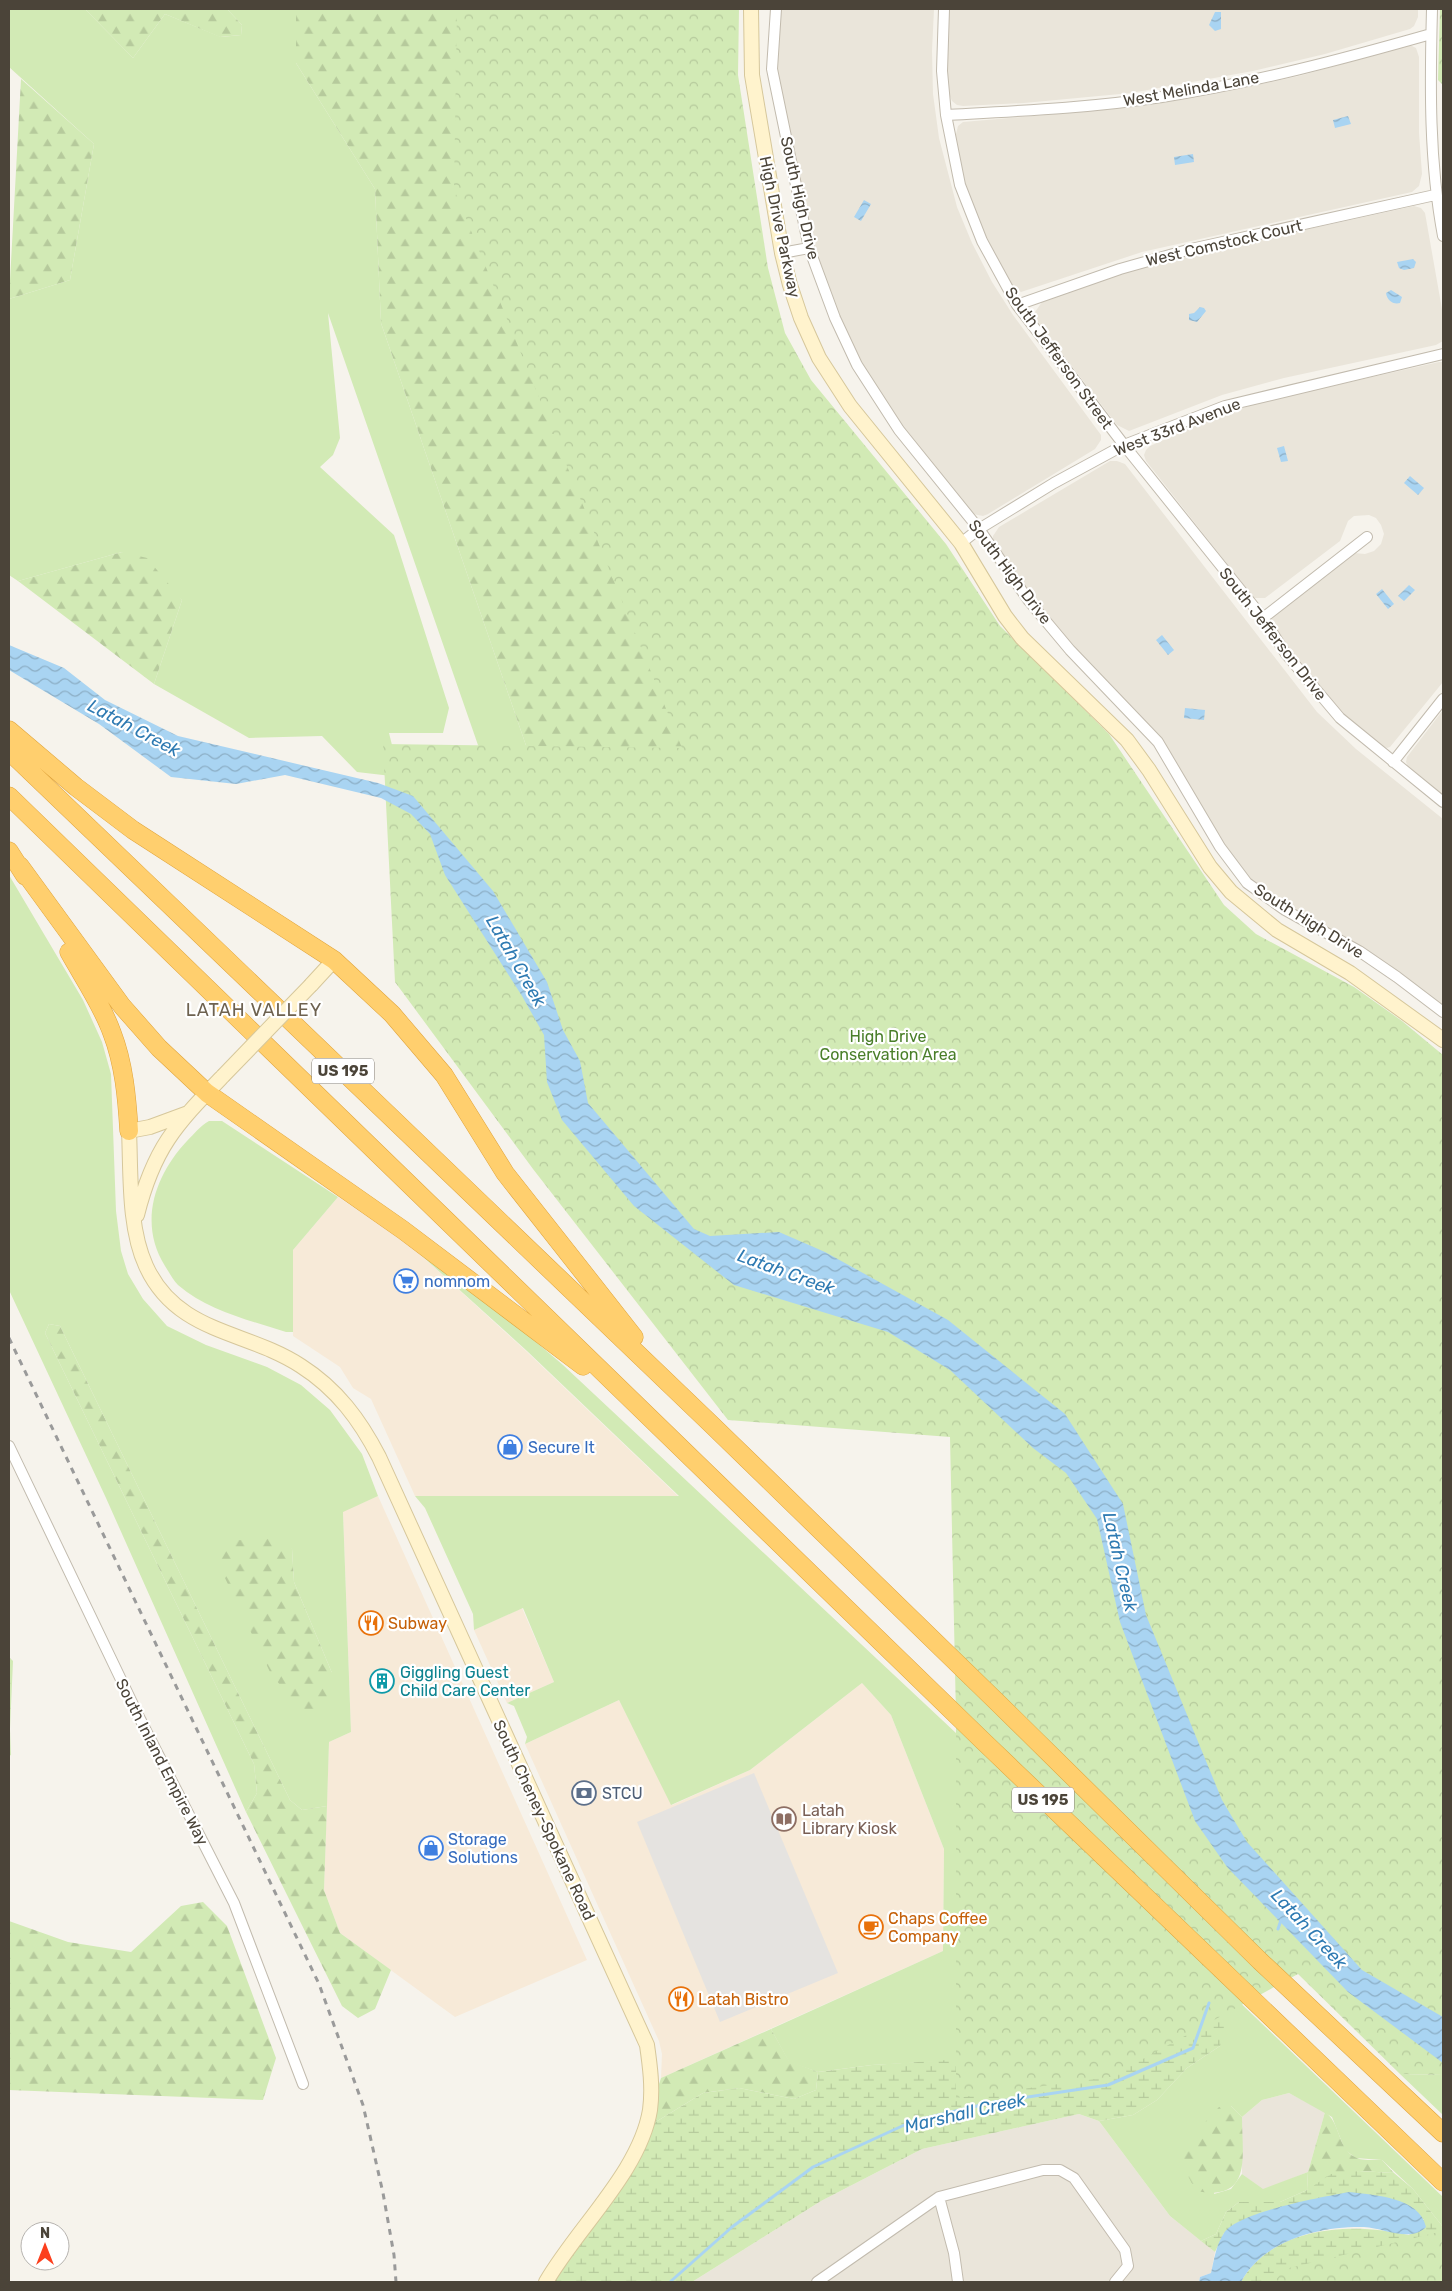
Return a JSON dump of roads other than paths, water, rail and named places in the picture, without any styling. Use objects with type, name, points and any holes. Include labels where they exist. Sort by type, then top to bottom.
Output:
[{"type":"highway","points":[[9,730],[76,787],[161,849],[334,960],[392,1014],[444,1075],[505,1173],[678,1392]]},
{"type":"highway","name":"US 195","points":[[9,751],[678,1392],[1260,1961],[1443,2133]]},
{"type":"highway","name":"US 195","points":[[9,796],[1122,1876],[1443,2182]]},
{"type":"highway","points":[[9,851],[122,1006],[159,1048],[207,1093],[403,1230],[647,1415]]},
{"type":"highway","points":[[20,866],[109,1024],[123,1071],[129,1131]]},
{"type":"main road","name":"High Drive Parkway","points":[[752,9],[752,75],[782,253],[801,318],[820,358],[850,406],[961,543]]},
{"type":"main road","name":"South High Drive","points":[[961,543],[1005,616],[1022,638],[1128,740],[1210,867],[1231,892],[1277,930],[1350,972],[1443,1040]]},
{"type":"main road","name":"South Cheney-Spokane Road","points":[[135,1222],[153,1164],[167,1139],[188,1113],[334,960]]},
{"type":"main road","name":"South Cheney-Spokane Road","points":[[188,1113],[150,1128],[129,1131],[132,1203],[140,1250],[145,1264],[157,1286],[172,1303],[195,1319],[301,1366],[333,1391],[358,1420],[379,1457],[647,2044],[651,2082],[650,2110],[640,2143],[628,2166],[561,2256],[546,2282]]},
{"type":"street","name":"South High Drive","points":[[776,9],[772,69],[809,248],[835,318],[857,365],[899,430],[979,529],[1029,601],[1070,650],[1158,742],[1220,847],[1247,883],[1285,910],[1359,951],[1443,1012]]},
{"type":"street","name":"South Jefferson Street","points":[[944,9],[942,71],[946,115],[960,185],[982,242],[1017,306],[1124,445]]},
{"type":"street","points":[[1432,9],[1430,104],[1435,195],[1443,236]]},
{"type":"street","name":"West Melinda Lane","points":[[946,115],[1054,109],[1162,97],[1338,60],[1432,34]]},
{"type":"street","name":"West Comstock Court","points":[[1017,306],[1120,269],[1191,249],[1435,195]]},
{"type":"street","points":[[782,253],[809,248]]},
{"type":"street","name":"West 33rd Avenue","points":[[961,543],[979,529],[1054,483],[1124,445],[1225,406],[1443,354]]},
{"type":"street","name":"South Jefferson Drive","points":[[1124,445],[1263,618],[1286,654],[1340,718],[1443,802]]},
{"type":"street","points":[[1263,618],[1367,536]]},
{"type":"street","points":[[1393,762],[1443,699]]},
{"type":"street","name":"South Inland Empire Way","points":[[9,1446],[138,1715],[234,1903],[303,2084]]},
{"type":"street","points":[[817,2282],[939,2198],[1043,2170],[1060,2170],[1074,2178],[1125,2250],[1128,2266],[1115,2282]]},
{"type":"street","points":[[939,2198],[954,2253],[958,2282]]},
{"type":"water","points":[[1215,12],[1221,12],[1221,29],[1215,31],[1209,25]]},
{"type":"water","points":[[1348,116],[1351,124],[1335,128],[1333,120]]},
{"type":"water","points":[[1193,154],[1194,162],[1175,165],[1174,157]]},
{"type":"water","points":[[864,200],[871,204],[861,221],[854,217]]},
{"type":"water","points":[[1413,259],[1416,262],[1414,268],[1404,270],[1399,268],[1397,262]]},
{"type":"water","points":[[1391,290],[1402,297],[1400,303],[1393,303],[1388,298],[1386,293]]},
{"type":"water","points":[[1200,307],[1206,311],[1197,322],[1189,320],[1189,314],[1194,313]]},
{"type":"water","points":[[1284,446],[1288,461],[1281,462],[1277,448]]},
{"type":"water","points":[[1410,476],[1424,488],[1418,495],[1404,483]]},
{"type":"water","points":[[1409,585],[1415,590],[1404,601],[1398,596]]},
{"type":"water","points":[[1382,589],[1394,604],[1388,609],[1376,594]]},
{"type":"water","points":[[1162,635],[1174,650],[1168,655],[1156,640]]},
{"type":"water","name":"Latah Creek","points":[[9,645],[64,668],[105,700],[178,736],[378,783],[413,796],[493,891],[547,982],[563,1030],[580,1061],[588,1103],[694,1229],[710,1236],[779,1232],[825,1252],[948,1320],[1065,1414],[1123,1504],[1146,1615],[1222,1800],[1247,1842],[1362,1970],[1443,2017],[1443,2063],[1348,1992],[1227,1867],[1195,1821],[1120,1622],[1097,1519],[1066,1473],[1033,1448],[950,1370],[888,1332],[734,1285],[634,1206],[562,1120],[547,1082],[544,1035],[522,996],[445,875],[430,834],[411,814],[381,798],[285,775],[236,784],[171,777],[99,724],[9,670]]},
{"type":"water","points":[[1185,708],[1205,710],[1204,720],[1184,718]]},
{"type":"water","points":[[1349,2192],[1383,2196],[1406,2204],[1415,2209],[1422,2217],[1426,2227],[1420,2232],[1412,2234],[1364,2227],[1329,2229],[1311,2233],[1294,2238],[1278,2246],[1251,2268],[1241,2282],[1199,2282],[1200,2277],[1211,2273],[1219,2242],[1232,2225],[1245,2218],[1282,2206]]},
{"type":"waterway","name":"Marshall Creek","points":[[1278,1929],[1281,1920]]},
{"type":"waterway","name":"Marshall Creek","points":[[670,2282],[732,2227],[813,2167],[913,2121],[994,2102],[1108,2085],[1193,2048],[1209,2003]]},
{"type":"railway","points":[[9,1338],[319,1984],[363,2105],[383,2193],[394,2255],[396,2282]]},
{"type":"place","name":"nomnom","points":[[406,1281]]},
{"type":"place","name":"Secure It","points":[[510,1447]]},
{"type":"place","name":"Subway","points":[[371,1623]]},
{"type":"place","name":"Giggling Guest Child Care Center","points":[[382,1681]]},
{"type":"place","name":"STCU","points":[[584,1793]]},
{"type":"place","name":"Latah Library Kiosk","points":[[784,1819]]},
{"type":"place","name":"Storage Solutions","points":[[431,1848]]},
{"type":"place","name":"Chaps Coffee Company","points":[[871,1927]]},
{"type":"place","name":"Latah Bistro","points":[[681,1999]]},
{"type":"district","name":"LATAH VALLEY","points":[[254,1010]]},
{"type":"park label","name":"High Drive Conservation Area","points":[[888,1045]]}]
